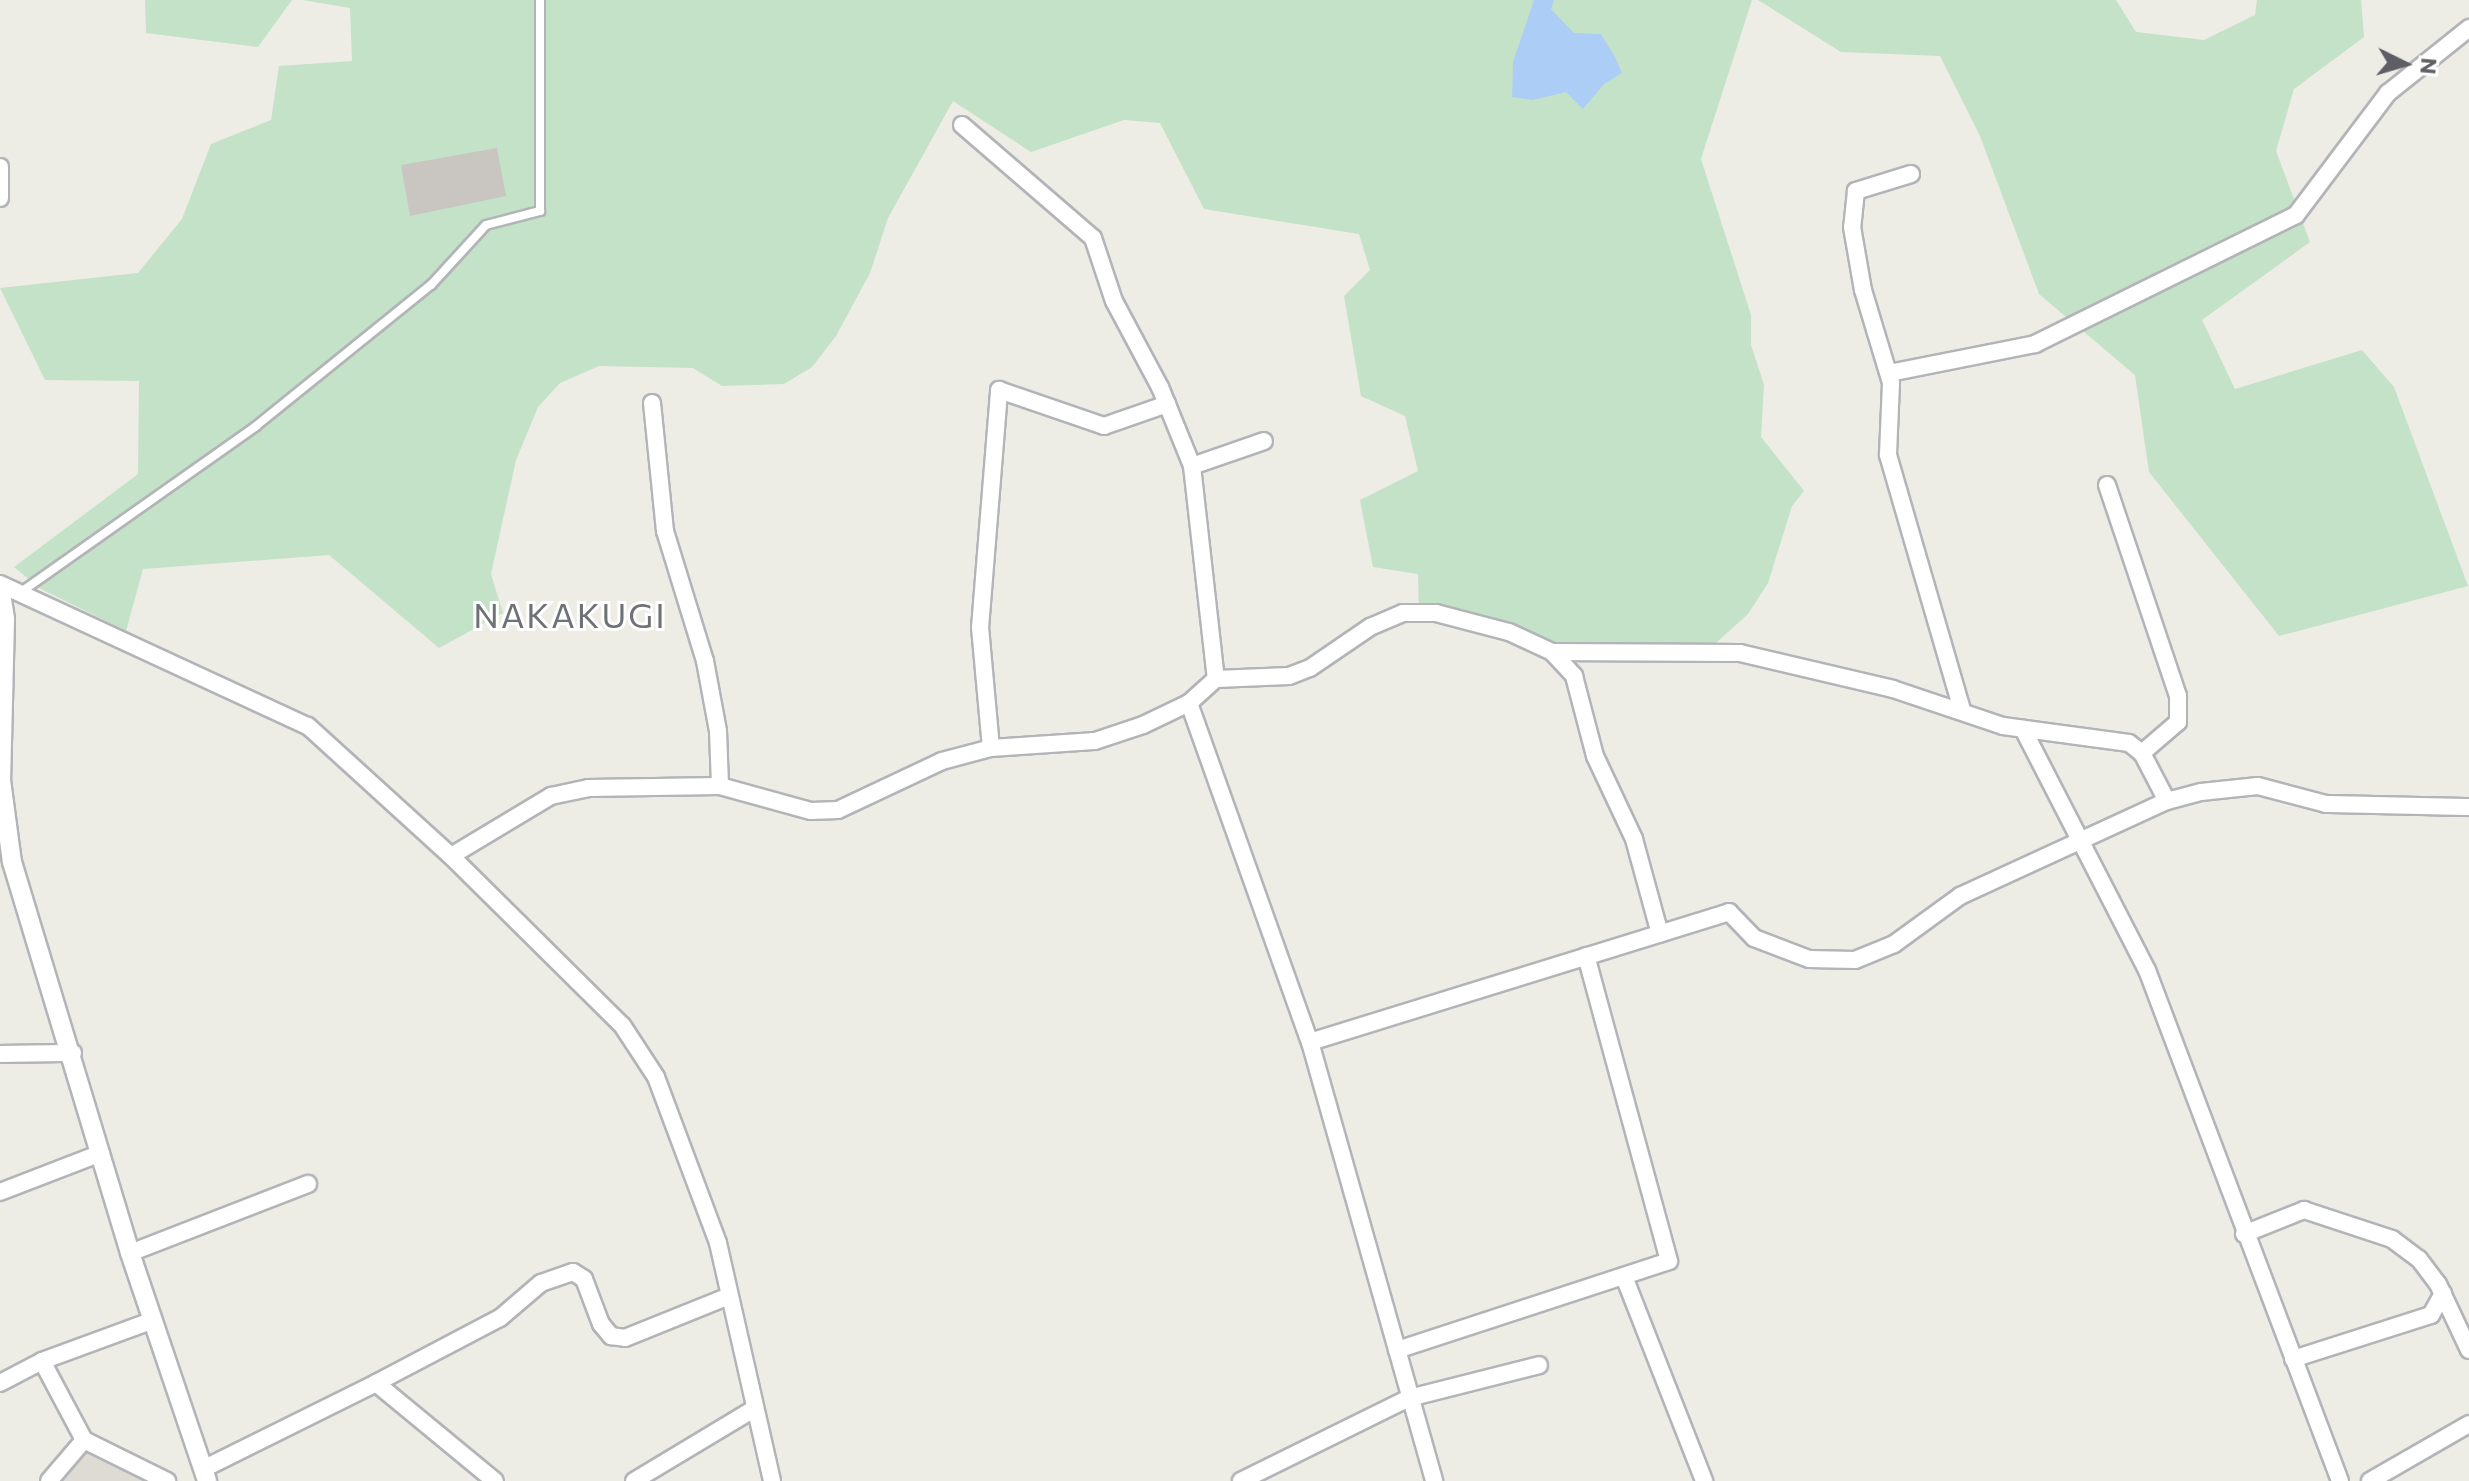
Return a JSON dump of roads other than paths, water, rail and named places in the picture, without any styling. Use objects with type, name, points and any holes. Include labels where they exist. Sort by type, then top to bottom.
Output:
[{"type":"street","points":[[1889,373],[2035,344],[2296,215],[2388,93],[2469,28]]},
{"type":"street","points":[[962,125],[1093,238],[1114,301],[1167,404],[1192,466],[1216,679]]},
{"type":"street","points":[[0,167],[0,198]]},
{"type":"street","points":[[1911,174],[1856,191],[1852,227],[1863,290],[1889,373],[1888,455],[1962,710]]},
{"type":"street","points":[[991,748],[980,628],[999,390],[1104,426],[1167,404]]},
{"type":"street","points":[[652,403],[665,531],[705,661],[718,731],[720,786]]},
{"type":"street","points":[[1192,466],[1264,441]]},
{"type":"street","points":[[2107,485],[2178,696],[2178,722],[2142,753]]},
{"type":"street","points":[[729,1296],[625,1338],[611,1336],[601,1324],[584,1279],[573,1272],[541,1283],[500,1318],[206,1475],[151,1321],[73,1053],[20,890],[5,824],[1,780],[5,620],[0,586],[21,592],[308,726],[451,856],[622,1025],[644,1054],[718,1243],[772,1481]]},
{"type":"street","points":[[451,856],[551,796],[588,788],[720,786],[811,811],[838,810],[942,761],[991,748],[1095,741],[1189,703],[1216,679],[1289,676],[1403,613],[1436,613],[1495,628],[1552,652],[1740,653],[1962,710],[2023,729],[2129,743],[2142,753],[2167,801]]},
{"type":"street","points":[[1552,652],[1574,676],[1595,756],[1634,839],[1660,934]]},
{"type":"street","points":[[1189,703],[1310,1042],[1434,1481]]},
{"type":"street","points":[[2023,729],[2078,842],[2147,970],[2244,1234],[2340,1481]]},
{"type":"street","points":[[1310,1042],[1729,912],[1754,938],[1809,959],[1855,960],[1894,944],[1960,896],[2167,801],[2258,786],[2326,804],[2469,807]]},
{"type":"street","points":[[1397,1350],[1625,1279],[1669,1261],[1586,956]]},
{"type":"street","points":[[0,1054],[73,1053]]},
{"type":"street","points":[[0,1192],[101,1153]]},
{"type":"street","points":[[130,1253],[308,1184]]},
{"type":"street","points":[[2244,1234],[2304,1210],[2341,1218],[2401,1245],[2419,1259],[2443,1293],[2469,1350]]},
{"type":"street","points":[[1625,1279],[1704,1481]]},
{"type":"street","points":[[2293,1359],[2431,1315],[2443,1293]]},
{"type":"street","points":[[0,1383],[42,1361],[151,1321]]},
{"type":"street","points":[[42,1361],[84,1440],[167,1481]]},
{"type":"street","points":[[1242,1481],[1409,1398],[1539,1365]]},
{"type":"street","points":[[376,1383],[495,1481]]},
{"type":"street","points":[[634,1481],[754,1409]]},
{"type":"street","points":[[2370,1481],[2469,1424]]},
{"type":"street","points":[[49,1481],[84,1440]]},
{"type":"lane","points":[[21,592],[256,426],[431,285],[486,225],[540,211],[540,0]]},
{"type":"water","points":[[1534,0],[1554,0],[1551,9],[1574,33],[1601,34],[1615,57],[1622,73],[1604,84],[1583,109],[1566,92],[1533,100],[1512,97],[1513,62]]},
{"type":"district","name":"NAKAKUGI","points":[[570,615]]}]
